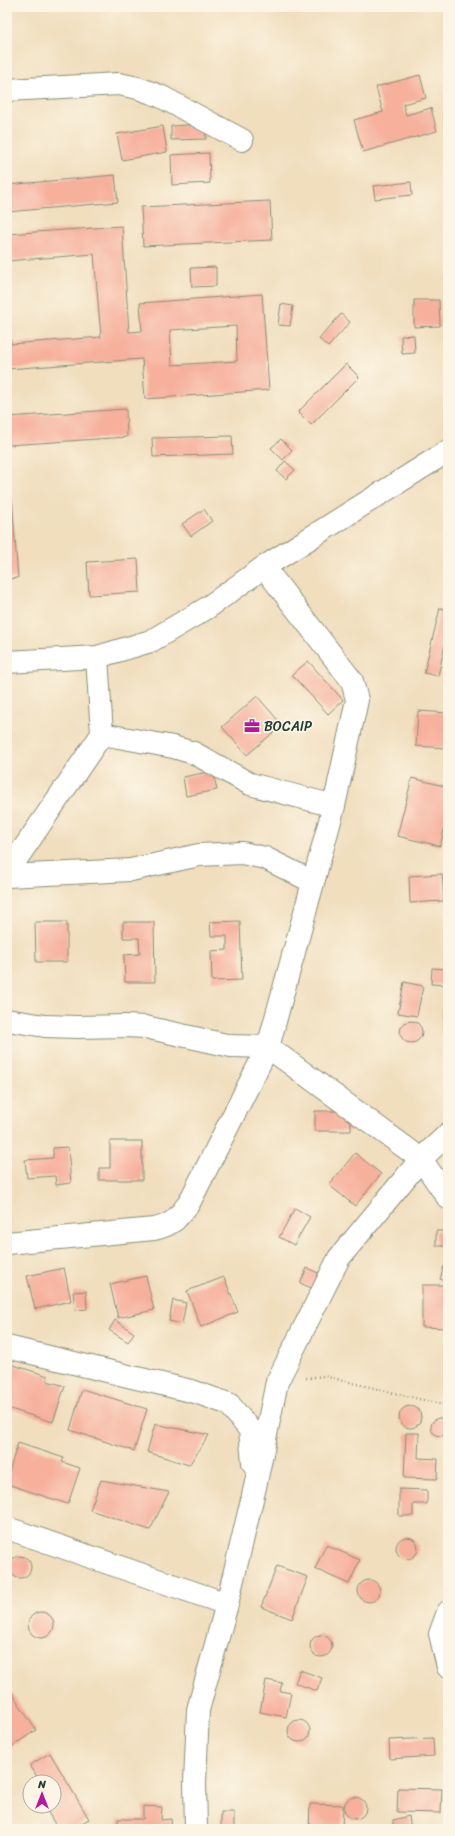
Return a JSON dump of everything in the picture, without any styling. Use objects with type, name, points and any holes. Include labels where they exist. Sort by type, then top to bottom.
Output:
[{"type":"street","points":[[7,90],[119,84],[138,88],[160,96],[242,140]]},
{"type":"street","points":[[7,662],[97,657],[151,641],[207,608],[264,567],[448,451]]},
{"type":"street","points":[[7,1243],[154,1229],[167,1226],[179,1217],[189,1203],[268,1047],[334,806],[357,700],[352,681],[264,567]]},
{"type":"street","points":[[7,869],[13,864],[102,734],[97,657]]},
{"type":"street","points":[[102,734],[173,747],[194,753],[250,784],[334,806]]},
{"type":"street","points":[[7,876],[131,870],[199,855],[242,853],[265,858],[313,882]]},
{"type":"street","points":[[7,1020],[45,1026],[146,1027],[231,1046],[268,1047],[421,1159],[448,1198]]},
{"type":"street","points":[[196,1829],[195,1783],[198,1710],[255,1486],[277,1382],[339,1258],[421,1159],[448,1134]]},
{"type":"street","points":[[7,1347],[195,1392],[229,1404],[250,1430],[255,1486]]},
{"type":"street","points":[[7,1528],[226,1604]]},
{"type":"street","points":[[448,1612],[440,1634],[448,1667]]},
{"type":"path","points":[[277,1382],[324,1376],[448,1406]]},
{"type":"building","points":[[420,75],[426,98],[403,104],[406,115],[431,108],[437,131],[363,152],[354,120],[383,112],[376,87]]},
{"type":"building","points":[[205,124],[206,139],[171,140],[171,126]]},
{"type":"building","points":[[163,126],[167,152],[122,160],[117,134]]},
{"type":"building","points":[[209,153],[210,183],[172,185],[171,155]]},
{"type":"building","points":[[115,175],[118,202],[7,212],[7,185]]},
{"type":"building","points":[[411,182],[412,195],[375,199],[373,186]]},
{"type":"building","points":[[270,201],[272,240],[143,246],[141,207]]},
{"type":"building","points":[[122,226],[129,332],[142,331],[140,303],[262,294],[269,390],[145,399],[142,359],[7,369],[7,306],[11,344],[101,337],[94,254],[7,261],[7,234]],"holes":[[[236,326],[237,361],[172,365],[170,330]]]},
{"type":"building","points":[[216,267],[216,286],[192,287],[191,268]]},
{"type":"building","points":[[414,300],[439,300],[440,326],[414,327]]},
{"type":"building","points":[[281,304],[293,306],[290,326],[278,325]]},
{"type":"building","points":[[341,314],[350,322],[328,347],[319,339]]},
{"type":"building","points":[[414,335],[415,353],[402,354],[401,336]]},
{"type":"building","points":[[346,364],[359,377],[311,425],[298,412]]},
{"type":"building","points":[[126,409],[127,437],[9,445],[7,417]]},
{"type":"building","points":[[232,436],[233,454],[153,457],[152,438]]},
{"type":"building","points":[[281,439],[292,450],[283,460],[271,448]]},
{"type":"building","points":[[285,461],[295,470],[286,479],[277,471]]},
{"type":"building","points":[[7,499],[12,499],[18,578],[7,579]]},
{"type":"building","points":[[204,509],[212,521],[191,536],[182,524]]},
{"type":"building","points":[[138,559],[140,592],[89,595],[87,562]]},
{"type":"building","points":[[440,608],[448,610],[448,632],[438,676],[424,673]]},
{"type":"building","points":[[308,661],[343,700],[328,714],[292,675]]},
{"type":"building","name":"BOCAIP","points":[[257,696],[282,725],[247,755],[222,727]]},
{"type":"building","points":[[418,711],[448,713],[446,748],[416,746]]},
{"type":"building","points":[[213,771],[217,790],[186,796],[183,777]]},
{"type":"building","points":[[412,778],[448,787],[448,815],[440,846],[397,836]]},
{"type":"building","points":[[442,874],[444,901],[410,903],[409,876]]},
{"type":"building","points":[[240,921],[242,980],[212,981],[211,951],[227,950],[227,936],[211,936],[210,922]]},
{"type":"building","points":[[35,922],[67,922],[67,962],[36,962]]},
{"type":"building","points":[[123,922],[154,922],[155,982],[125,982],[124,955],[140,954],[139,938],[123,938]]},
{"type":"building","points":[[432,968],[448,969],[447,985],[431,984]]},
{"type":"building","points":[[404,982],[423,986],[417,1016],[398,1013]]},
{"type":"building","points":[[445,1010],[448,1010],[448,1029],[444,1029]]},
{"type":"building","points":[[411,1021],[419,1024],[422,1032],[419,1040],[411,1043],[403,1040],[400,1032],[403,1024]]},
{"type":"building","points":[[315,1111],[351,1111],[351,1131],[315,1131]]},
{"type":"building","points":[[110,1141],[142,1141],[142,1180],[99,1180],[99,1168],[110,1168]]},
{"type":"building","points":[[68,1147],[71,1183],[56,1185],[55,1176],[27,1178],[25,1160],[53,1158],[53,1148]]},
{"type":"building","points":[[355,1153],[381,1174],[355,1206],[329,1185]]},
{"type":"building","points":[[295,1208],[310,1217],[294,1245],[279,1237]]},
{"type":"building","points":[[436,1231],[448,1231],[448,1246],[436,1246]]},
{"type":"building","points":[[444,1266],[448,1268],[448,1282],[440,1279]]},
{"type":"building","points":[[64,1268],[71,1301],[35,1309],[27,1276]]},
{"type":"building","points":[[307,1268],[323,1275],[316,1290],[300,1283]]},
{"type":"building","points":[[146,1276],[154,1310],[118,1318],[110,1284]]},
{"type":"building","points":[[224,1277],[238,1312],[201,1327],[187,1291]]},
{"type":"building","points":[[422,1285],[447,1285],[447,1328],[422,1327]]},
{"type":"building","points":[[86,1291],[87,1309],[75,1310],[73,1292]]},
{"type":"building","points":[[173,1300],[186,1303],[182,1324],[169,1321]]},
{"type":"building","points":[[115,1320],[134,1333],[128,1342],[109,1330]]},
{"type":"building","points":[[7,1363],[48,1376],[47,1381],[65,1386],[53,1422],[7,1408]]},
{"type":"building","points":[[82,1389],[147,1409],[134,1451],[70,1430]]},
{"type":"building","points":[[410,1406],[418,1409],[421,1417],[418,1425],[410,1428],[402,1425],[399,1417],[402,1409]]},
{"type":"building","points":[[440,1418],[446,1421],[449,1427],[446,1433],[440,1436],[434,1433],[431,1427],[434,1421]]},
{"type":"building","points":[[155,1424],[209,1435],[189,1465],[147,1452]]},
{"type":"building","points":[[406,1433],[419,1433],[418,1458],[438,1459],[437,1479],[404,1478]]},
{"type":"building","points":[[18,1443],[64,1458],[62,1462],[80,1468],[68,1504],[7,1484],[7,1478]]},
{"type":"building","points":[[101,1480],[169,1492],[150,1530],[90,1510]]},
{"type":"building","points":[[399,1489],[427,1490],[427,1504],[413,1504],[413,1516],[399,1516]]},
{"type":"building","points":[[407,1537],[415,1540],[418,1548],[415,1556],[407,1559],[399,1556],[396,1548],[399,1540]]},
{"type":"building","points":[[326,1545],[360,1560],[349,1584],[315,1569]]},
{"type":"building","points":[[20,1556],[24,1557],[30,1563],[30,1571],[24,1577],[20,1578],[16,1577],[10,1571],[9,1567],[10,1563],[16,1557]]},
{"type":"building","points":[[277,1566],[308,1577],[292,1619],[261,1607]]},
{"type":"building","points":[[369,1580],[377,1583],[380,1591],[377,1599],[369,1602],[361,1599],[358,1591],[361,1583]]},
{"type":"building","points":[[41,1612],[50,1616],[54,1625],[50,1634],[41,1638],[32,1634],[28,1625],[32,1616]]},
{"type":"building","points":[[321,1635],[329,1638],[332,1646],[329,1654],[321,1657],[313,1654],[310,1646],[313,1638]]},
{"type":"building","points":[[300,1670],[322,1678],[317,1691],[295,1683]]},
{"type":"building","points":[[266,1680],[282,1683],[280,1691],[291,1693],[286,1717],[260,1712]]},
{"type":"building","points":[[8,1687],[36,1730],[11,1747],[7,1741]]},
{"type":"building","points":[[299,1720],[307,1723],[310,1731],[307,1739],[299,1742],[291,1739],[288,1731],[291,1723]]},
{"type":"building","points":[[433,1738],[434,1756],[390,1759],[389,1740]]},
{"type":"building","points":[[50,1753],[89,1819],[72,1829],[58,1829],[49,1814],[62,1814],[62,1774],[35,1774],[30,1765]]},
{"type":"building","points":[[398,1788],[442,1789],[441,1813],[397,1812]]},
{"type":"building","points":[[355,1797],[363,1800],[366,1808],[363,1816],[355,1819],[347,1816],[344,1808],[347,1800]]},
{"type":"building","points":[[310,1804],[343,1805],[342,1829],[309,1829]]},
{"type":"building","points":[[143,1806],[162,1807],[161,1820],[171,1819],[172,1829],[118,1829],[118,1819],[143,1819]]},
{"type":"building","points":[[221,1812],[234,1812],[234,1829],[221,1829]]},
{"type":"building","points":[[409,1816],[411,1829],[393,1829],[393,1820]]},
{"type":"place","name":"BOCAIP","points":[[252,726]]}]
